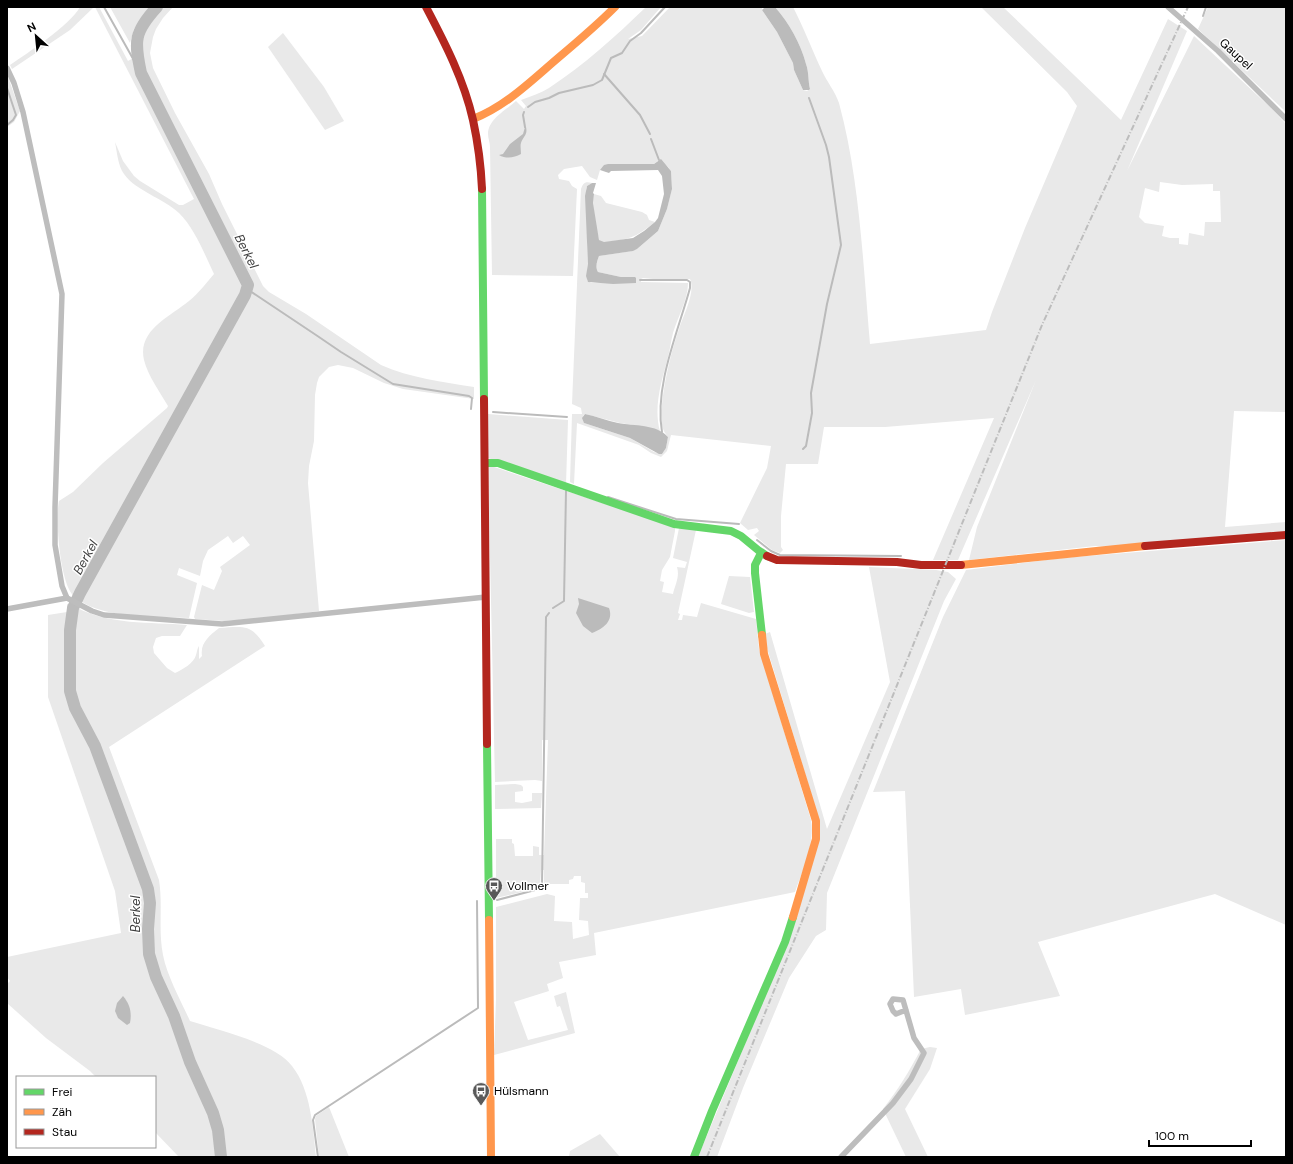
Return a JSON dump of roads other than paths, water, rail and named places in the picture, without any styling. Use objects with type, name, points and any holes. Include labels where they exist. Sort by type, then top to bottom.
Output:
[{"type":"street","points":[[426,7],[456,68],[473,119],[481,180],[491,1157]]},
{"type":"street","points":[[473,119],[484,114],[514,95],[593,28],[615,7]]},
{"type":"street","name":"Gaupel","points":[[1168,7],[1218,51],[1286,119]]},
{"type":"street","points":[[7,68],[14,83],[23,112],[62,294],[55,545],[62,586],[68,598],[80,605],[104,615],[222,624],[486,597]]},
{"type":"street","points":[[485,463],[498,463],[674,524],[731,531],[747,539],[761,553],[776,560],[897,562],[921,565],[963,565],[1168,544],[1286,535]]},
{"type":"street","points":[[694,1157],[712,1111],[785,942],[818,831],[764,654],[755,573],[755,564],[761,553]]},
{"type":"street","points":[[7,609],[68,598]]},
{"type":"street","points":[[841,1157],[893,1102],[911,1079],[924,1053],[914,1038],[906,1010]]},
{"type":"waterway","points":[[104,7],[141,73]]},
{"type":"waterway","name":"Berkel","points":[[157,7],[144,23],[138,37],[137,53],[141,73],[248,285],[245,295],[73,608],[70,630],[70,691],[75,708],[95,746],[148,889],[150,903],[148,929],[149,954],[156,977],[174,1016],[190,1062],[213,1113],[218,1130],[221,1157]]},
{"type":"waterway","points":[[528,107],[535,102],[559,93],[593,85],[602,80],[611,58],[622,53],[630,41],[641,33],[665,7]]},
{"type":"waterway","points":[[1203,16],[1206,7]]},
{"type":"waterway","points":[[604,74],[640,115],[650,134]]},
{"type":"waterway","points":[[7,88],[16,115],[7,125]]},
{"type":"waterway","points":[[803,449],[806,446],[812,413],[811,393],[827,304],[841,245],[829,157],[809,98]]},
{"type":"waterway","points":[[524,112],[525,127]]},
{"type":"waterway","points":[[651,139],[659,160]]},
{"type":"waterway","points":[[640,280],[687,280],[690,282],[690,288],[668,359],[664,378],[660,414],[662,432]]},
{"type":"waterway","points":[[247,289],[341,352],[393,384],[469,396],[472,398],[471,409]]},
{"type":"waterway","points":[[493,412],[567,417]]},
{"type":"waterway","points":[[553,608],[564,601],[566,491]]},
{"type":"waterway","points":[[608,497],[676,519],[739,524]]},
{"type":"waterway","points":[[757,540],[771,551],[780,555],[901,556]]},
{"type":"waterway","points":[[497,900],[539,889],[542,885],[546,617],[549,613]]},
{"type":"waterway","points":[[318,1157],[313,1120],[315,1115],[478,1008],[477,901]]},
{"type":"railway","points":[[707,1157],[1042,325],[1188,7]]},
{"type":"place","name":"Vollmer","points":[[494,901]]},
{"type":"place","name":"Hülsmann","points":[[481,1106]]}]
